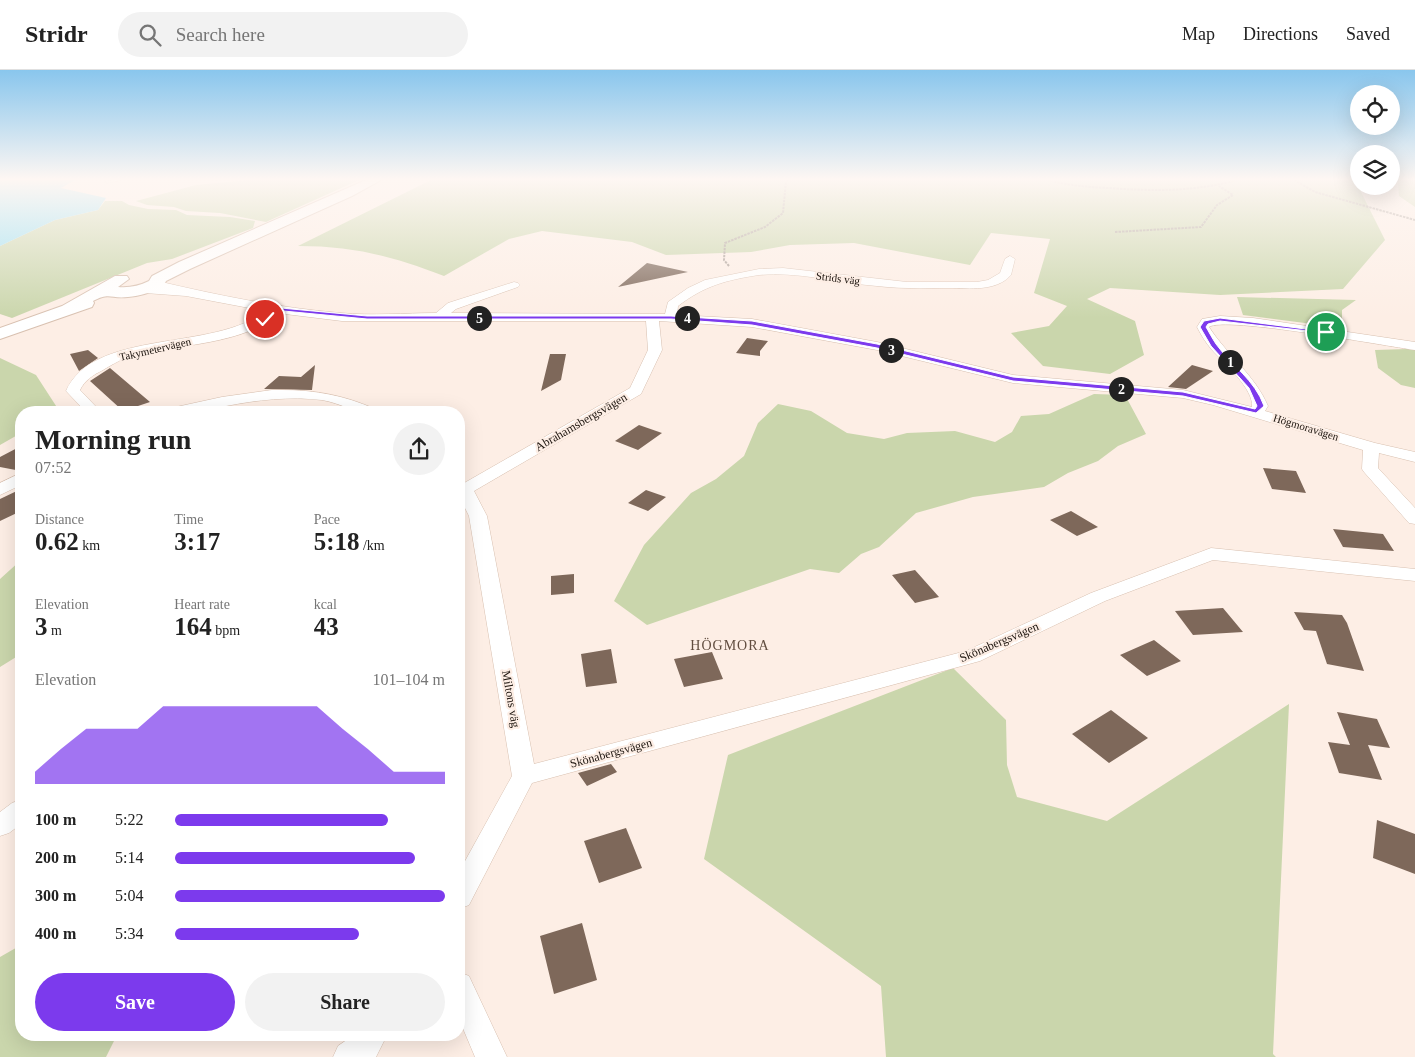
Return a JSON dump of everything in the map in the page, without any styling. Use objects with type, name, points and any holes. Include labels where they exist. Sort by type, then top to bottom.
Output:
[{"type":"main road","points":[[0,334],[69,308],[145,284],[198,258],[273,226]]},
{"type":"main road","points":[[69,308],[108,288],[109,291],[145,284],[198,258]]},
{"type":"street","name":"Strids väg","points":[[671,318],[672,305],[683,295],[709,282],[735,276],[783,271],[877,283],[977,285],[991,283],[1005,275],[1010,259]]},
{"type":"street","name":"Högmoravägen","points":[[145,284],[270,308],[350,317],[652,317],[752,323],[877,346],[1013,379],[1183,394],[1256,411],[1371,447],[1415,457]]},
{"type":"street","points":[[438,318],[452,306],[514,285]]},
{"type":"street","name":"Takymetervägen","points":[[88,406],[73,391],[75,384],[87,373],[108,360],[131,352],[238,330],[263,321],[271,312],[270,308]]},
{"type":"street","name":"Abrahamsbergsvägen","points":[[465,489],[636,391],[655,350],[652,317]]},
{"type":"street","points":[[1256,411],[1261,406],[1258,399],[1251,388],[1214,345],[1203,327],[1206,322],[1220,320],[1254,322],[1415,346]]},
{"type":"street","points":[[203,406],[250,397],[290,394],[338,400],[359,406]]},
{"type":"street","points":[[1371,447],[1370,469],[1415,519]]},
{"type":"street","points":[[0,490],[15,481]]},
{"type":"street","name":"Miltons väg","points":[[465,496],[478,516],[524,776]]},
{"type":"street","name":"Skönabergsvägen","points":[[524,776],[973,656],[1098,597],[1211,554],[1415,575]]},
{"type":"street","points":[[465,886],[524,776]]},
{"type":"street","points":[[0,826],[15,815]]},
{"type":"street","points":[[465,999],[491,1057]]},
{"type":"street","points":[[349,1057],[364,1047],[368,1041]]},
{"type":"path","points":[[735,276],[724,260],[725,243],[766,226]]},
{"type":"path","points":[[1115,232],[1156,231],[1202,226]]},
{"type":"green space","points":[[42,226],[254,226],[253,228],[172,259],[147,263],[12,318],[0,314],[0,246]]},
{"type":"green space","points":[[338,226],[1378,226],[1385,240],[1343,289],[1220,295],[1110,288],[1087,299],[1135,321],[1144,355],[1110,374],[1043,366],[1011,333],[1049,326],[1067,306],[1034,293],[1050,239],[991,233],[970,265],[854,243],[790,245],[751,252],[666,255],[632,242],[542,231],[509,239],[444,276],[389,258],[355,250],[298,246]]},
{"type":"green space","points":[[1237,297],[1356,300],[1342,310],[1342,325],[1328,326],[1243,315]]},
{"type":"green space","points":[[1375,350],[1415,350],[1415,388],[1401,385],[1378,368]]},
{"type":"green space","points":[[0,358],[36,375],[56,406],[15,406],[15,436],[0,445]]},
{"type":"green space","points":[[1094,394],[1125,395],[1146,434],[1118,446],[1098,461],[1068,473],[1044,487],[973,497],[916,513],[879,547],[861,554],[839,573],[810,569],[647,625],[614,601],[644,545],[691,493],[716,479],[744,456],[758,423],[778,404],[811,411],[847,433],[884,439],[907,433],[955,431],[995,442],[1012,432],[1021,416],[1049,414]]},
{"type":"green space","points":[[15,565],[15,658],[0,667],[0,579]]},
{"type":"green space","points":[[953,668],[1006,720],[1007,765],[1017,797],[1107,821],[1289,704],[1273,1054],[1276,1057],[886,1057],[881,986],[704,859],[728,755]]},
{"type":"green space","points":[[15,948],[15,1041],[114,1041],[106,1057],[0,1057],[0,957]]},
{"type":"water","points":[[0,226],[42,226],[0,246]]},
{"type":"building","points":[[647,263],[688,272],[618,287]]},
{"type":"building","points":[[747,338],[768,341],[760,351],[760,356],[736,353]]},
{"type":"building","points":[[88,350],[98,358],[79,371],[70,354]]},
{"type":"building","points":[[550,354],[566,354],[561,380],[541,391]]},
{"type":"building","points":[[315,365],[312,390],[264,389],[279,376],[301,377]]},
{"type":"building","points":[[1192,365],[1213,371],[1186,389],[1168,387]]},
{"type":"building","points":[[110,368],[150,402],[138,406],[118,406],[90,381]]},
{"type":"building","points":[[639,425],[662,433],[638,450],[615,441]]},
{"type":"building","points":[[15,449],[15,470],[0,467],[0,457]]},
{"type":"building","points":[[1263,468],[1296,471],[1306,493],[1272,489]]},
{"type":"building","points":[[646,490],[666,497],[648,511],[628,503]]},
{"type":"building","points":[[15,492],[15,514],[0,521],[0,499]]},
{"type":"building","points":[[1071,511],[1098,527],[1077,536],[1050,520]]},
{"type":"building","points":[[1333,529],[1383,534],[1394,551],[1343,547]]},
{"type":"building","points":[[915,570],[939,597],[915,603],[892,575]]},
{"type":"building","points":[[574,574],[574,593],[551,595],[551,576]]},
{"type":"building","points":[[1223,608],[1243,632],[1193,635],[1175,611]]},
{"type":"building","points":[[1294,612],[1342,615],[1347,623],[1364,671],[1327,664],[1316,631],[1304,630]]},
{"type":"building","points":[[1154,640],[1181,661],[1147,676],[1120,655]]},
{"type":"building","points":[[611,649],[617,683],[586,687],[581,654]]},
{"type":"building","points":[[712,652],[723,679],[684,687],[674,659]]},
{"type":"building","points":[[1111,710],[1148,738],[1109,763],[1072,734]]},
{"type":"building","points":[[1337,712],[1377,719],[1390,748],[1368,745],[1382,780],[1339,773],[1328,742],[1350,745]]},
{"type":"building","points":[[611,764],[617,772],[587,786],[578,773]]},
{"type":"building","points":[[1377,820],[1415,834],[1415,874],[1373,858]]},
{"type":"building","points":[[626,828],[642,868],[599,883],[584,841]]},
{"type":"building","points":[[582,923],[597,980],[554,994],[540,936]]},
{"type":"district","name":"HÖGMORA","points":[[730,645]]},
{"type":"route","points":[[265,319],[271,312],[270,308],[342,317],[367,318],[671,318],[752,323],[877,346],[1013,379],[1183,394],[1256,411],[1261,406],[1258,399],[1229,361],[1214,345],[1203,327],[1206,322],[1220,320],[1254,322],[1326,332]]}]
